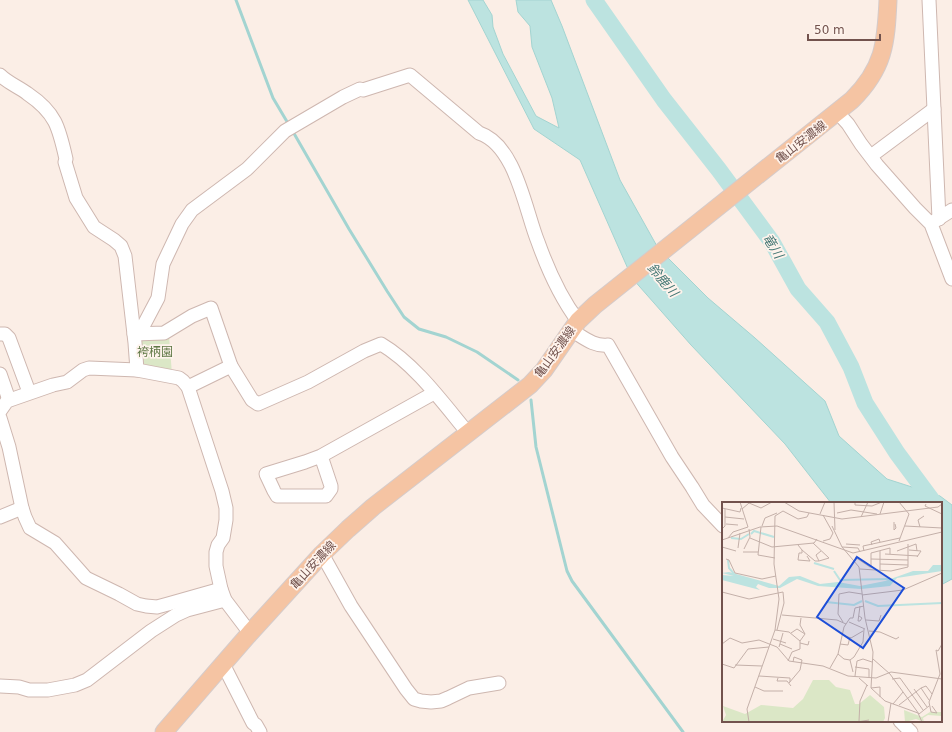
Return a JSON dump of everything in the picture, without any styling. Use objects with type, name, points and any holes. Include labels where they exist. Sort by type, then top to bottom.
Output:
[{"type":"main road","name":"亀山安濃線","points":[[164,732],[250,633],[322,554],[348,529],[530,385],[544,370],[575,326],[595,305],[835,115],[867,86],[877,67],[886,36],[888,0]]},
{"type":"street","points":[[929,0],[934,109],[952,278]]},
{"type":"street","points":[[0,75],[10,83],[29,94],[47,109],[58,128],[76,198],[94,227],[121,246],[126,261],[137,334],[137,370]]},
{"type":"street","points":[[137,334],[158,298],[163,264],[182,224],[192,210],[247,169],[290,129],[343,97],[360,89],[363,90],[410,76],[479,133],[491,138],[511,163],[518,178],[541,251],[575,326],[594,344],[600,346],[608,345],[669,451],[703,505],[722,525]]},
{"type":"street","points":[[871,156],[934,109]]},
{"type":"street","points":[[835,115],[848,124],[871,156],[915,208],[945,216]]},
{"type":"street","points":[[137,334],[164,333],[192,316],[211,308],[231,366],[252,400],[258,404],[308,382],[364,350],[381,344],[395,352],[434,393],[468,433]]},
{"type":"street","points":[[0,334],[5,334],[9,338],[29,392]]},
{"type":"street","points":[[188,387],[231,366]]},
{"type":"street","points":[[0,411],[9,400],[29,392],[67,382],[83,370],[89,368],[137,370],[179,378],[183,381],[188,387],[222,491],[226,508],[225,530],[216,552],[216,566],[223,595],[250,633]]},
{"type":"street","points":[[0,374],[9,400]]},
{"type":"street","points":[[321,456],[331,486],[326,496],[277,496],[266,474],[321,456],[434,393]]},
{"type":"street","points":[[0,418],[9,447],[22,508],[30,528],[55,543],[86,578],[137,604],[146,606],[157,606],[223,595]]},
{"type":"street","points":[[0,517],[22,508]]},
{"type":"street","points":[[322,554],[350,606],[414,699],[421,701],[441,701],[469,688],[499,683]]},
{"type":"street","points":[[0,686],[18,686],[36,691],[75,685],[87,680],[151,631],[176,615],[223,595]]},
{"type":"street","points":[[224,664],[253,723],[260,732]]},
{"type":"street","points":[[901,722],[911,732]]},
{"type":"green space","name":"袴柄園","points":[[169,336],[172,374],[141,365],[139,346],[142,337]]},
{"type":"water","name":"鈴鹿川","points":[[468,0],[483,0],[492,15],[493,27],[503,54],[536,116],[559,128],[552,98],[532,47],[530,26],[518,12],[516,0],[551,0],[620,180],[658,248],[708,298],[825,401],[839,436],[887,479],[940,496],[952,505],[952,579],[942,584],[942,502],[830,502],[785,444],[691,345],[632,278],[580,160],[534,129]]},
{"type":"waterway","points":[[236,0],[273,98],[289,125]]},
{"type":"waterway","name":"竜川","points":[[594,0],[664,100],[719,170],[772,242],[798,289],[827,322],[851,367],[865,403],[897,453],[933,502]]},
{"type":"waterway","points":[[292,130],[349,229],[404,317],[419,329],[446,337],[477,352],[518,380]]},
{"type":"waterway","points":[[531,400],[536,447],[567,571],[572,581],[683,732]]}]
